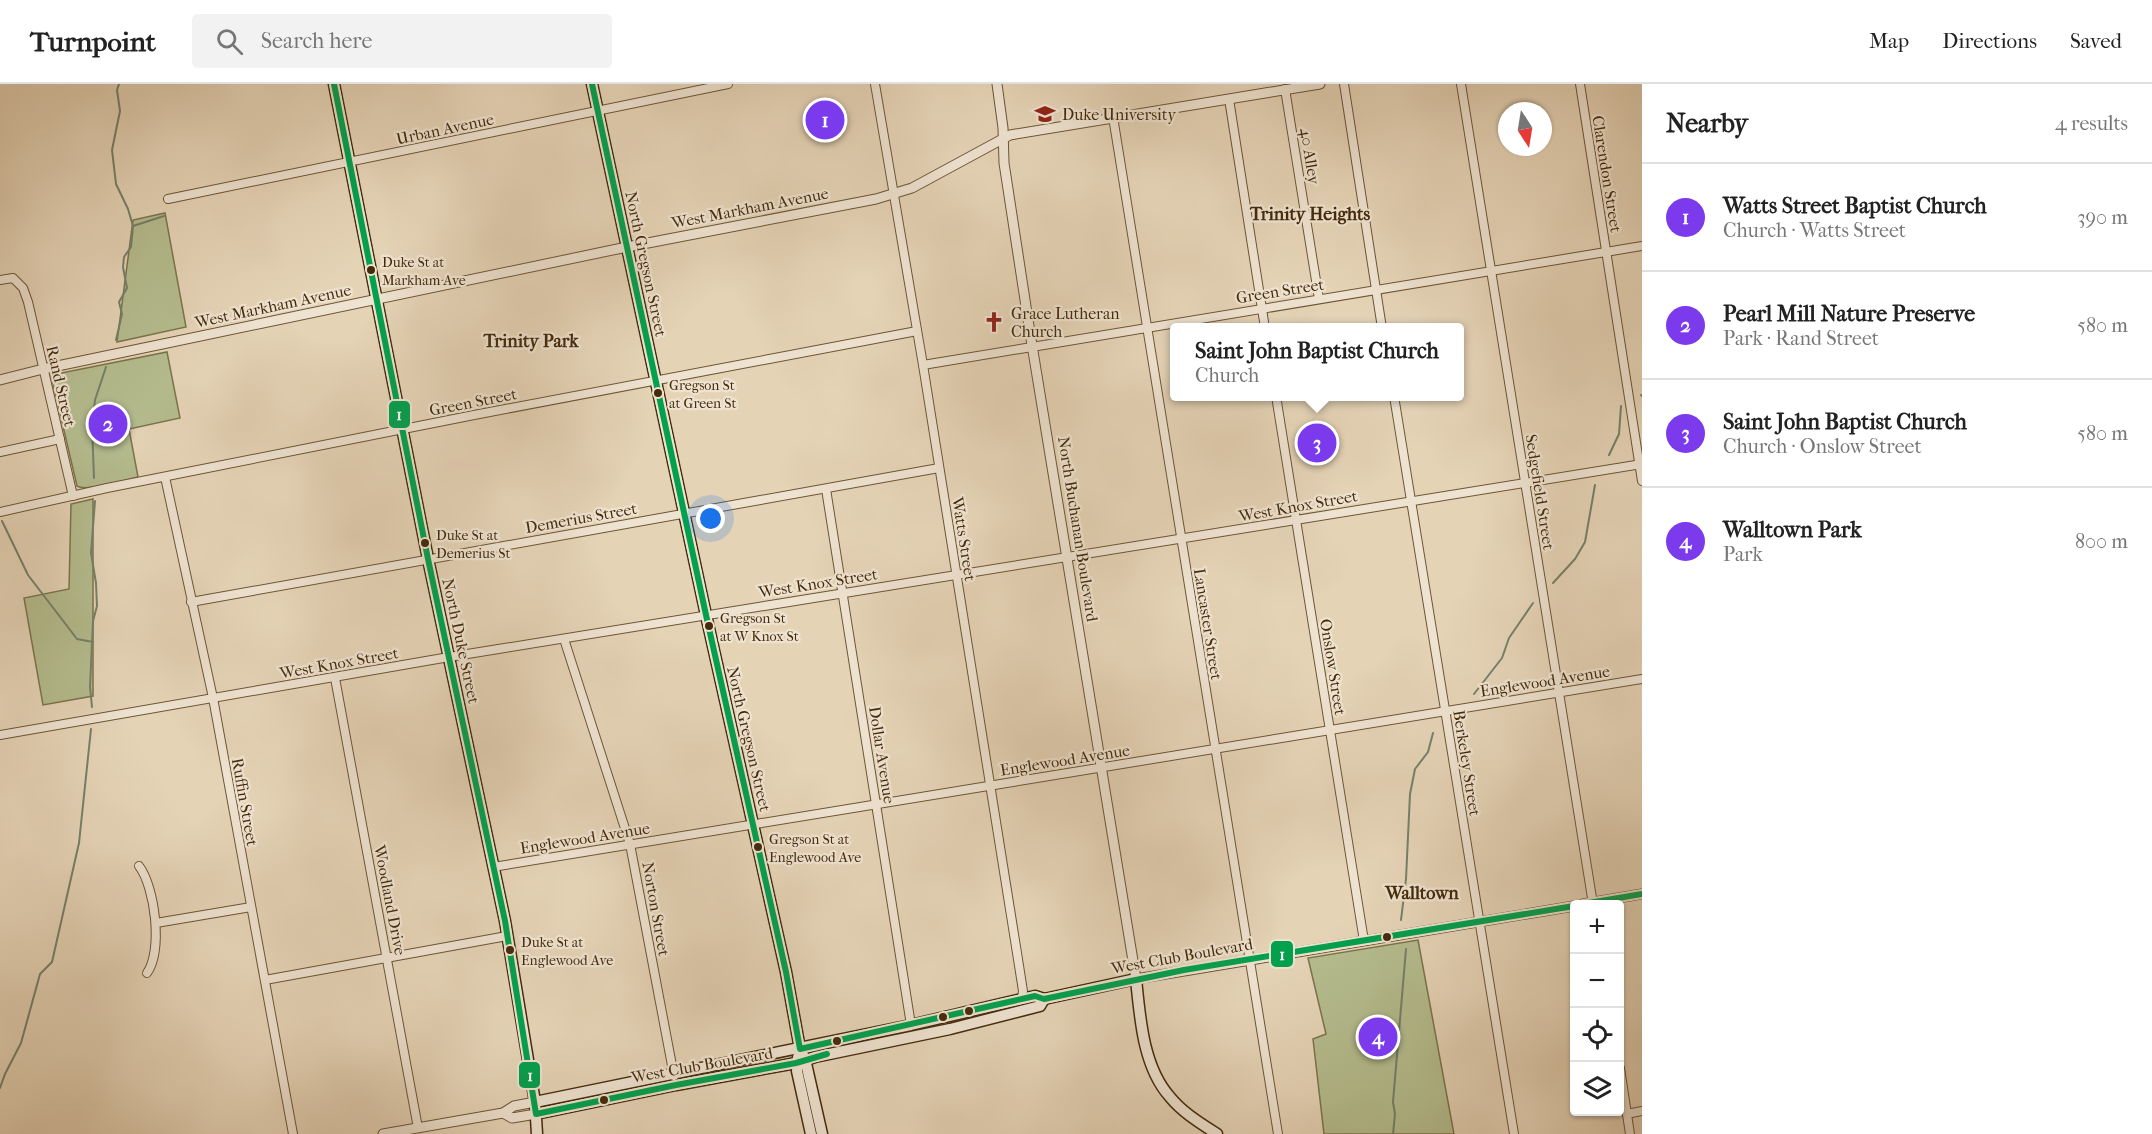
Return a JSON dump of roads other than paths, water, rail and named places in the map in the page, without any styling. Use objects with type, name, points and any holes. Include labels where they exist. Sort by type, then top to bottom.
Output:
[{"type":"main road","name":"North Duke Street","points":[[334,84],[428,559],[507,936],[535,1102],[537,1134]]},
{"type":"main road","name":"North Gregson Street","points":[[592,84],[706,615],[786,972],[812,1134]]},
{"type":"main road","name":"West Club Boulevard","points":[[800,1057],[911,1025],[1022,999],[1038,996],[1044,999],[1136,979]]},
{"type":"main road","points":[[1136,979],[1152,1068],[1160,1083],[1180,1107],[1217,1134]]},
{"type":"main road","points":[[998,1017],[1015,1009],[1022,999]]},
{"type":"main road","name":"West Club Boulevard","points":[[535,1102],[800,1057],[998,1017],[1040,1006],[1044,999]]},
{"type":"main road","name":"North Gregson Street","points":[[800,1057],[822,1134]]},
{"type":"main road","name":"West Club Boulevard","points":[[536,1114],[675,1079]]},
{"type":"street","name":"Urban Avenue","points":[[168,199],[728,84]]},
{"type":"street","name":"Watts Street","points":[[875,84],[923,365],[1023,991],[1022,999]]},
{"type":"street","name":"North Buchanan Boulevard","points":[[997,84],[1004,164],[1032,346],[1136,979]]},
{"type":"street","name":"West Markham Avenue","points":[[0,380],[43,369],[627,247],[894,195],[912,188],[1003,137],[1320,84]]},
{"type":"street","points":[[1344,84],[1381,323]]},
{"type":"street","name":"Sedgefield Street","points":[[1461,84],[1559,693],[1589,900]]},
{"type":"street","name":"Clarendon Street","points":[[1580,84],[1642,481]]},
{"type":"street","name":"40 Alley","points":[[1285,89],[1319,299]]},
{"type":"street","points":[[1228,99],[1264,323]]},
{"type":"street","name":"Lancaster Street","points":[[1113,117],[1278,1134]]},
{"type":"street","name":"Green Street","points":[[1170,323],[1642,246]]},
{"type":"street","name":"Rand Street","points":[[0,280],[13,278],[20,283],[28,302],[73,496]]},
{"type":"street","name":"Green Street","points":[[923,365],[1170,323]]},
{"type":"street","name":"Green Street","points":[[0,512],[403,429],[917,332]]},
{"type":"street","name":"Onslow Street","points":[[1277,401],[1364,941]]},
{"type":"street","name":"Berkeley Street","points":[[1395,401],[1514,1134]]},
{"type":"street","points":[[0,452],[60,439]]},
{"type":"street","name":"West Knox Street","points":[[0,735],[449,657],[1641,464]]},
{"type":"street","name":"Demerius Street","points":[[191,602],[939,468]]},
{"type":"street","name":"Ruffin Street","points":[[165,477],[213,698],[293,1134]]},
{"type":"street","name":"Dollar Avenue","points":[[826,489],[911,1025]]},
{"type":"street","name":"Norton Street","points":[[564,639],[630,844],[675,1079]]},
{"type":"street","name":"Woodland Drive","points":[[335,678],[418,1128]]},
{"type":"street","name":"Englewood Avenue","points":[[493,867],[1642,679]]},
{"type":"street","points":[[139,866],[147,879],[156,923],[153,960],[147,973]]},
{"type":"street","points":[[1611,900],[1642,894]]},
{"type":"street","points":[[156,923],[251,907]]},
{"type":"street","name":"West Club Boulevard","points":[[1136,979],[1570,907]]},
{"type":"street","points":[[265,980],[507,936]]},
{"type":"street","points":[[1624,1094],[1630,1134]]},
{"type":"street","name":"West Club Boulevard","points":[[383,1134],[503,1113],[514,1106],[535,1102]]},
{"type":"street","points":[[1627,1114],[1642,1111]]},
{"type":"street","name":"West Club Boulevard","points":[[503,1113],[512,1118],[536,1114]]},
{"type":"waterway","points":[[116,340],[122,314],[119,302],[127,288],[123,267],[124,257],[131,247],[133,226],[116,184],[112,150],[120,111],[117,90],[119,84]]},
{"type":"waterway","points":[[133,226],[164,216]]},
{"type":"waterway","points":[[94,478],[92,426],[95,400],[106,367]]},
{"type":"waterway","points":[[1609,455],[1619,434],[1621,406]]},
{"type":"waterway","points":[[1553,583],[1575,559],[1585,542],[1595,485]]},
{"type":"waterway","points":[[92,707],[90,687],[93,621],[97,606],[91,553],[95,501]]},
{"type":"waterway","points":[[2,521],[28,575],[77,639],[93,642]]},
{"type":"waterway","points":[[1474,694],[1502,658],[1509,638],[1533,603]]},
{"type":"waterway","points":[[0,1088],[21,1043],[40,974],[52,962],[79,843],[91,729]]},
{"type":"waterway","points":[[1401,920],[1406,879],[1410,794],[1415,769],[1428,752],[1433,733]]},
{"type":"waterway","points":[[1393,1134],[1395,1114],[1393,1102],[1406,949]]},
{"type":"place","name":"Duke University","points":[[1045,114]]},
{"type":"place","name":"Watts Street Baptist Church","points":[[825,120]]},
{"type":"place","name":"Duke St at Markham Ave","points":[[371,270]]},
{"type":"place","name":"Grace Lutheran Church","points":[[994,322]]},
{"type":"place","name":"Gregson St at Green St","points":[[658,393]]},
{"type":"place","name":"Pearl Mill Nature Preserve","points":[[108,424]]},
{"type":"place","name":"Saint John Baptist Church","points":[[1317,443]]},
{"type":"place","name":"Duke St at Demerius St","points":[[425,543]]},
{"type":"place","name":"Gregson St at W Knox St","points":[[709,626]]},
{"type":"place","name":"Gregson St at Englewood Ave","points":[[758,847]]},
{"type":"place","name":"Duke St at Englewood Ave","points":[[510,950]]},
{"type":"place","name":"Walltown Park","points":[[1378,1037]]},
{"type":"district","name":"Trinity Heights","points":[[1310,214]]},
{"type":"district","name":"Trinity Park","points":[[531,341]]},
{"type":"district","name":"Walltown","points":[[1422,893]]}]
